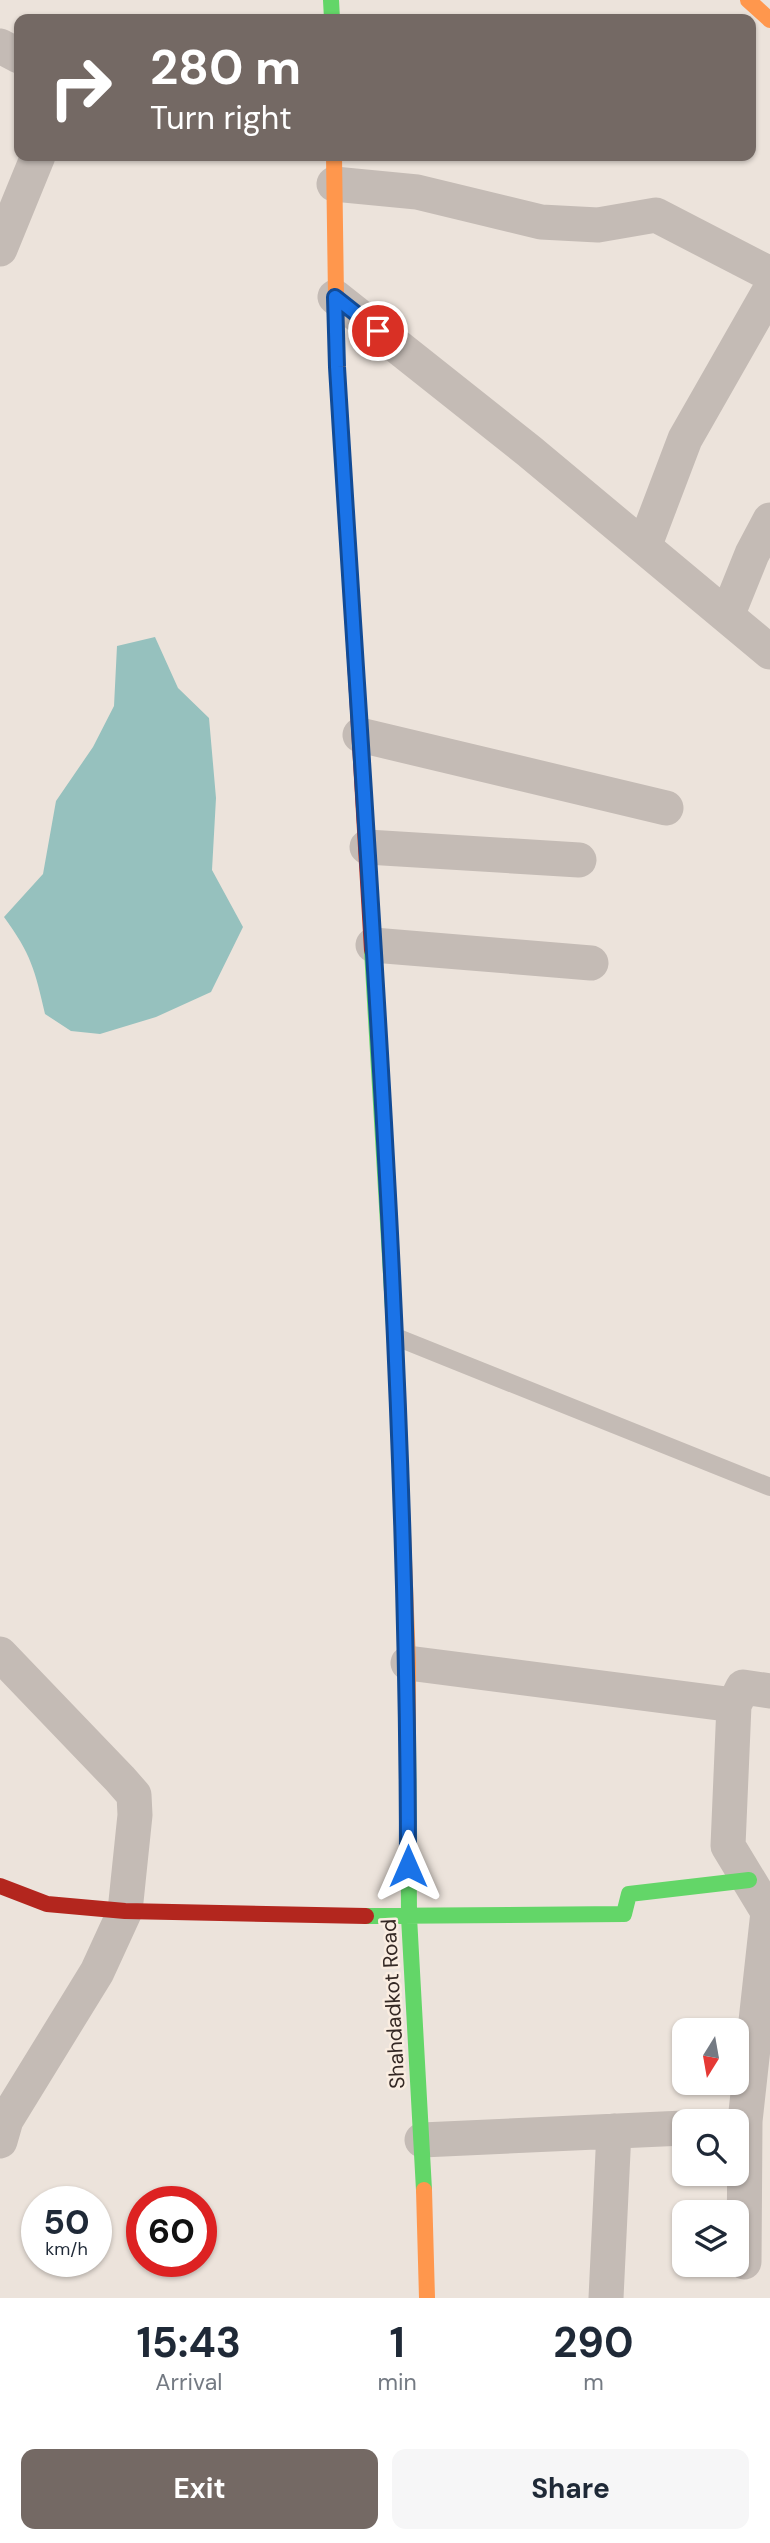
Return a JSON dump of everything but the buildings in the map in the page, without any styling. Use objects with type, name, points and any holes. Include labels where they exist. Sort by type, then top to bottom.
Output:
[{"type":"main road","points":[[748,0],[770,20]]},
{"type":"main road","name":"Shahdadkot Road","points":[[334,170],[337,367],[396,1337],[408,1663],[409,1917],[422,2140],[427,2298]]},
{"type":"main road","points":[[0,1886],[47,1904],[125,1911],[409,1917],[624,1914],[629,1894],[749,1881]]},
{"type":"street","points":[[0,249],[36,161]]},
{"type":"street","points":[[334,170],[541,222],[598,225],[656,215],[770,274]]},
{"type":"street","points":[[644,547],[685,439],[770,290]]},
{"type":"street","points":[[335,297],[529,451],[770,652]]},
{"type":"street","points":[[727,616],[752,554],[770,520]]},
{"type":"street","points":[[360,735],[666,808]]},
{"type":"street","points":[[367,847],[579,860]]},
{"type":"street","points":[[373,945],[591,963]]},
{"type":"street","points":[[0,1654],[134,1795],[135,1815],[125,1911],[97,1972],[6,2120],[0,2141]]},
{"type":"street","points":[[408,1663],[734,1705]]},
{"type":"street","points":[[747,2200],[768,1912],[729,1846],[734,1705],[743,1687],[770,1691]]},
{"type":"street","points":[[422,2140],[672,2129]]},
{"type":"street","points":[[606,2298],[614,2131]]},
{"type":"lane","points":[[396,1337],[770,1487]]},
{"type":"water","points":[[155,637],[178,688],[209,718],[216,798],[212,870],[243,927],[211,992],[156,1017],[100,1034],[71,1031],[45,1014],[31,963],[4,917],[43,874],[56,801],[93,747],[114,706],[117,646]]},
{"type":"traffic: fast","points":[[331,0],[332,14]]},
{"type":"traffic: fast","points":[[372,950],[397,1377]]},
{"type":"traffic: fast","points":[[408,1732],[409,1917],[424,2190]]},
{"type":"traffic: fast","points":[[366,1916],[624,1914],[629,1894],[749,1880]]},
{"type":"traffic: slow","points":[[748,0],[770,20]]},
{"type":"traffic: slow","points":[[334,161],[337,367],[351,591]]},
{"type":"traffic: slow","points":[[397,1377],[408,1663],[408,1732]]},
{"type":"traffic: slow","points":[[424,2190],[427,2298]]},
{"type":"traffic: jam","points":[[351,591],[372,950]]},
{"type":"traffic: jam","points":[[0,1886],[47,1904],[125,1911],[366,1916]]},
{"type":"route","points":[[378,331],[335,297],[337,367],[396,1337],[408,1663],[408,1866]]}]
